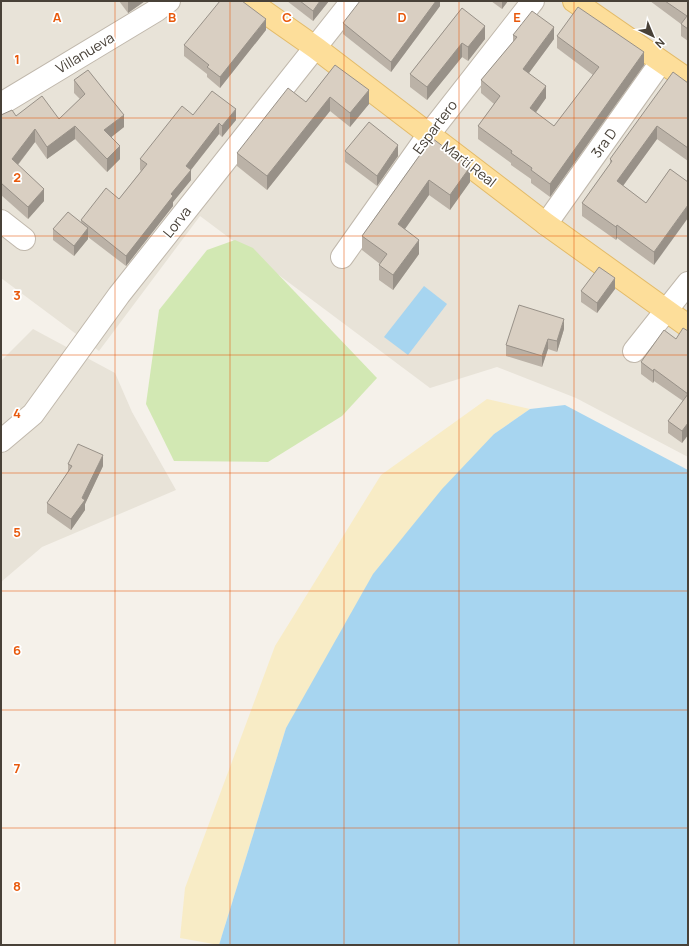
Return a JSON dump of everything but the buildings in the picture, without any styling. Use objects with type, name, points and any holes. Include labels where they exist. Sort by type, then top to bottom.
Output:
[{"type":"main road","name":"Martí Real","points":[[249,1],[316,48],[546,224],[688,326]]},
{"type":"main road","points":[[574,1],[688,80]]},
{"type":"street","name":"Villanueva","points":[[1,104],[157,10],[168,1]]},
{"type":"street","name":"Lorva","points":[[1,442],[33,414],[119,294],[352,1]]},
{"type":"street","name":"Espartero","points":[[342,257],[429,134],[533,1]]},
{"type":"street","name":"3ra D","points":[[546,224],[661,62]]},
{"type":"street","points":[[1,221],[24,239]]},
{"type":"street","points":[[634,351],[688,283]]},
{"type":"shaded area","points":[[1,1],[688,1],[688,457],[576,398],[497,367],[430,388],[200,216],[99,351],[1,278]]},
{"type":"shaded area","points":[[33,329],[115,373],[132,412],[176,490],[42,547],[1,582],[1,361]]},
{"type":"green space","points":[[235,240],[253,248],[377,378],[342,416],[268,462],[174,461],[146,404],[159,310],[207,250]]},
{"type":"sand","points":[[487,399],[530,409],[494,434],[286,728],[219,945],[180,938],[185,888],[275,646],[381,475]]},
{"type":"water","points":[[424,286],[447,304],[408,355],[384,337]]},
{"type":"water","points":[[565,405],[688,470],[688,945],[219,945],[286,728],[373,574],[442,489],[494,434],[530,409]]}]
